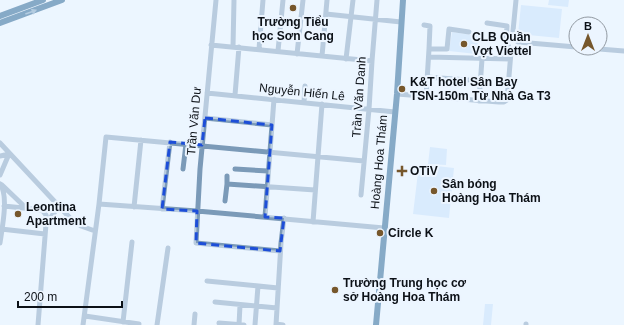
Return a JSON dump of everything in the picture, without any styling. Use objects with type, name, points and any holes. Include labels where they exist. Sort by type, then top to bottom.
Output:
[{"type":"main road","points":[[0,16],[43,0]]},
{"type":"main road","points":[[0,23],[62,0]]},
{"type":"main road","name":"Hoàng Hoa Thám","points":[[376,325],[397,94],[403,0]]},
{"type":"street","name":"Trần Văn Dư","points":[[216,0],[202,145],[196,243],[280,251]]},
{"type":"street","points":[[234,0],[236,47],[235,96]]},
{"type":"street","points":[[259,49],[263,0]]},
{"type":"street","points":[[278,52],[283,0]]},
{"type":"street","points":[[297,54],[303,0]]},
{"type":"street","points":[[322,56],[328,0]]},
{"type":"street","points":[[346,59],[353,0]]},
{"type":"street","name":"Trần Văn Danh","points":[[361,194],[378,0]]},
{"type":"street","points":[[516,0],[513,31],[515,40],[518,42],[568,46]]},
{"type":"street","points":[[326,14],[401,22]]},
{"type":"street","points":[[397,94],[499,102],[504,102],[507,100],[511,52],[506,41],[507,26],[487,23]]},
{"type":"street","points":[[424,25],[430,26],[426,97]]},
{"type":"street","points":[[429,49],[447,49],[449,30],[470,32]]},
{"type":"street","points":[[211,45],[372,61]]},
{"type":"street","points":[[608,50],[624,51]]},
{"type":"street","points":[[429,57],[510,59]]},
{"type":"street","points":[[479,100],[482,59]]},
{"type":"street","points":[[427,77],[481,81]]},
{"type":"street","points":[[304,102],[305,86]]},
{"type":"street","name":"Nguyễn Hiến Lê","points":[[207,93],[395,112]]},
{"type":"street","points":[[265,217],[274,99]]},
{"type":"street","points":[[313,222],[322,104]]},
{"type":"street","points":[[205,118],[272,125]]},
{"type":"street","points":[[83,325],[106,137],[364,161]]},
{"type":"street","points":[[134,207],[141,140]]},
{"type":"street","points":[[162,208],[170,142]]},
{"type":"street","points":[[0,143],[76,223],[95,231]]},
{"type":"street","points":[[183,169],[186,144]]},
{"type":"street","points":[[0,156],[9,154]]},
{"type":"street","points":[[0,175],[9,154]]},
{"type":"street","points":[[235,169],[268,171]]},
{"type":"street","points":[[225,201],[227,176]]},
{"type":"street","points":[[0,243],[2,229],[1,222],[4,206],[4,192],[1,184]]},
{"type":"street","points":[[1,184],[26,208]]},
{"type":"street","points":[[227,184],[315,190]]},
{"type":"street","points":[[99,204],[284,218],[384,228]]},
{"type":"street","points":[[4,206],[55,212]]},
{"type":"street","points":[[46,224],[59,206]]},
{"type":"street","points":[[38,325],[46,224],[46,214],[39,210]]},
{"type":"street","points":[[283,325],[276,325],[280,251],[284,218]]},
{"type":"street","points":[[2,229],[45,234]]},
{"type":"street","points":[[123,322],[132,242]]},
{"type":"street","points":[[157,325],[168,248]]},
{"type":"street","points":[[207,281],[278,288]]},
{"type":"street","points":[[255,325],[258,286]]},
{"type":"street","points":[[215,302],[277,308]]},
{"type":"street","points":[[239,325],[240,305]]},
{"type":"street","points":[[194,325],[195,314]]},
{"type":"street","points":[[85,316],[139,324]]},
{"type":"street","points":[[219,323],[244,325]]},
{"type":"highlighted area","points":[[205,118],[272,125],[265,217],[284,218],[280,251],[196,243],[197,211],[162,209],[170,142],[202,145]]},
{"type":"shaded area","points":[[549,0],[569,0],[568,7],[548,5]]},
{"type":"shaded area","points":[[521,5],[562,9],[559,38],[518,34]]},
{"type":"shaded area","name":"CLB Quần Vợt Viettel","points":[[452,32],[479,36],[476,54],[449,51]]},
{"type":"shaded area","points":[[430,147],[447,149],[446,165],[428,164]]},
{"type":"shaded area","name":"Sân bóng Hoàng Hoa Thám","points":[[419,164],[454,168],[449,218],[413,214]]},
{"type":"shaded area","points":[[485,304],[493,304],[491,325],[483,325]]},
{"type":"place","name":"Trường Tiểu học Sơn Cang","points":[[293,8]]},
{"type":"place","name":"CLB Quần Vợt Viettel","points":[[464,44]]},
{"type":"place","name":"K&T hotel Sân Bay TSN-150m Từ Nhà Ga T3","points":[[402,89]]},
{"type":"place","name":"OTiV","points":[[402,171]]},
{"type":"place","name":"Sân bóng Hoàng Hoa Thám","points":[[434,191]]},
{"type":"place","name":"Leontina Apartment","points":[[18,214]]},
{"type":"place","name":"Circle K","points":[[380,233]]},
{"type":"place","name":"Trường Trung học cơ sở Hoàng Hoa Thám","points":[[335,290]]}]
